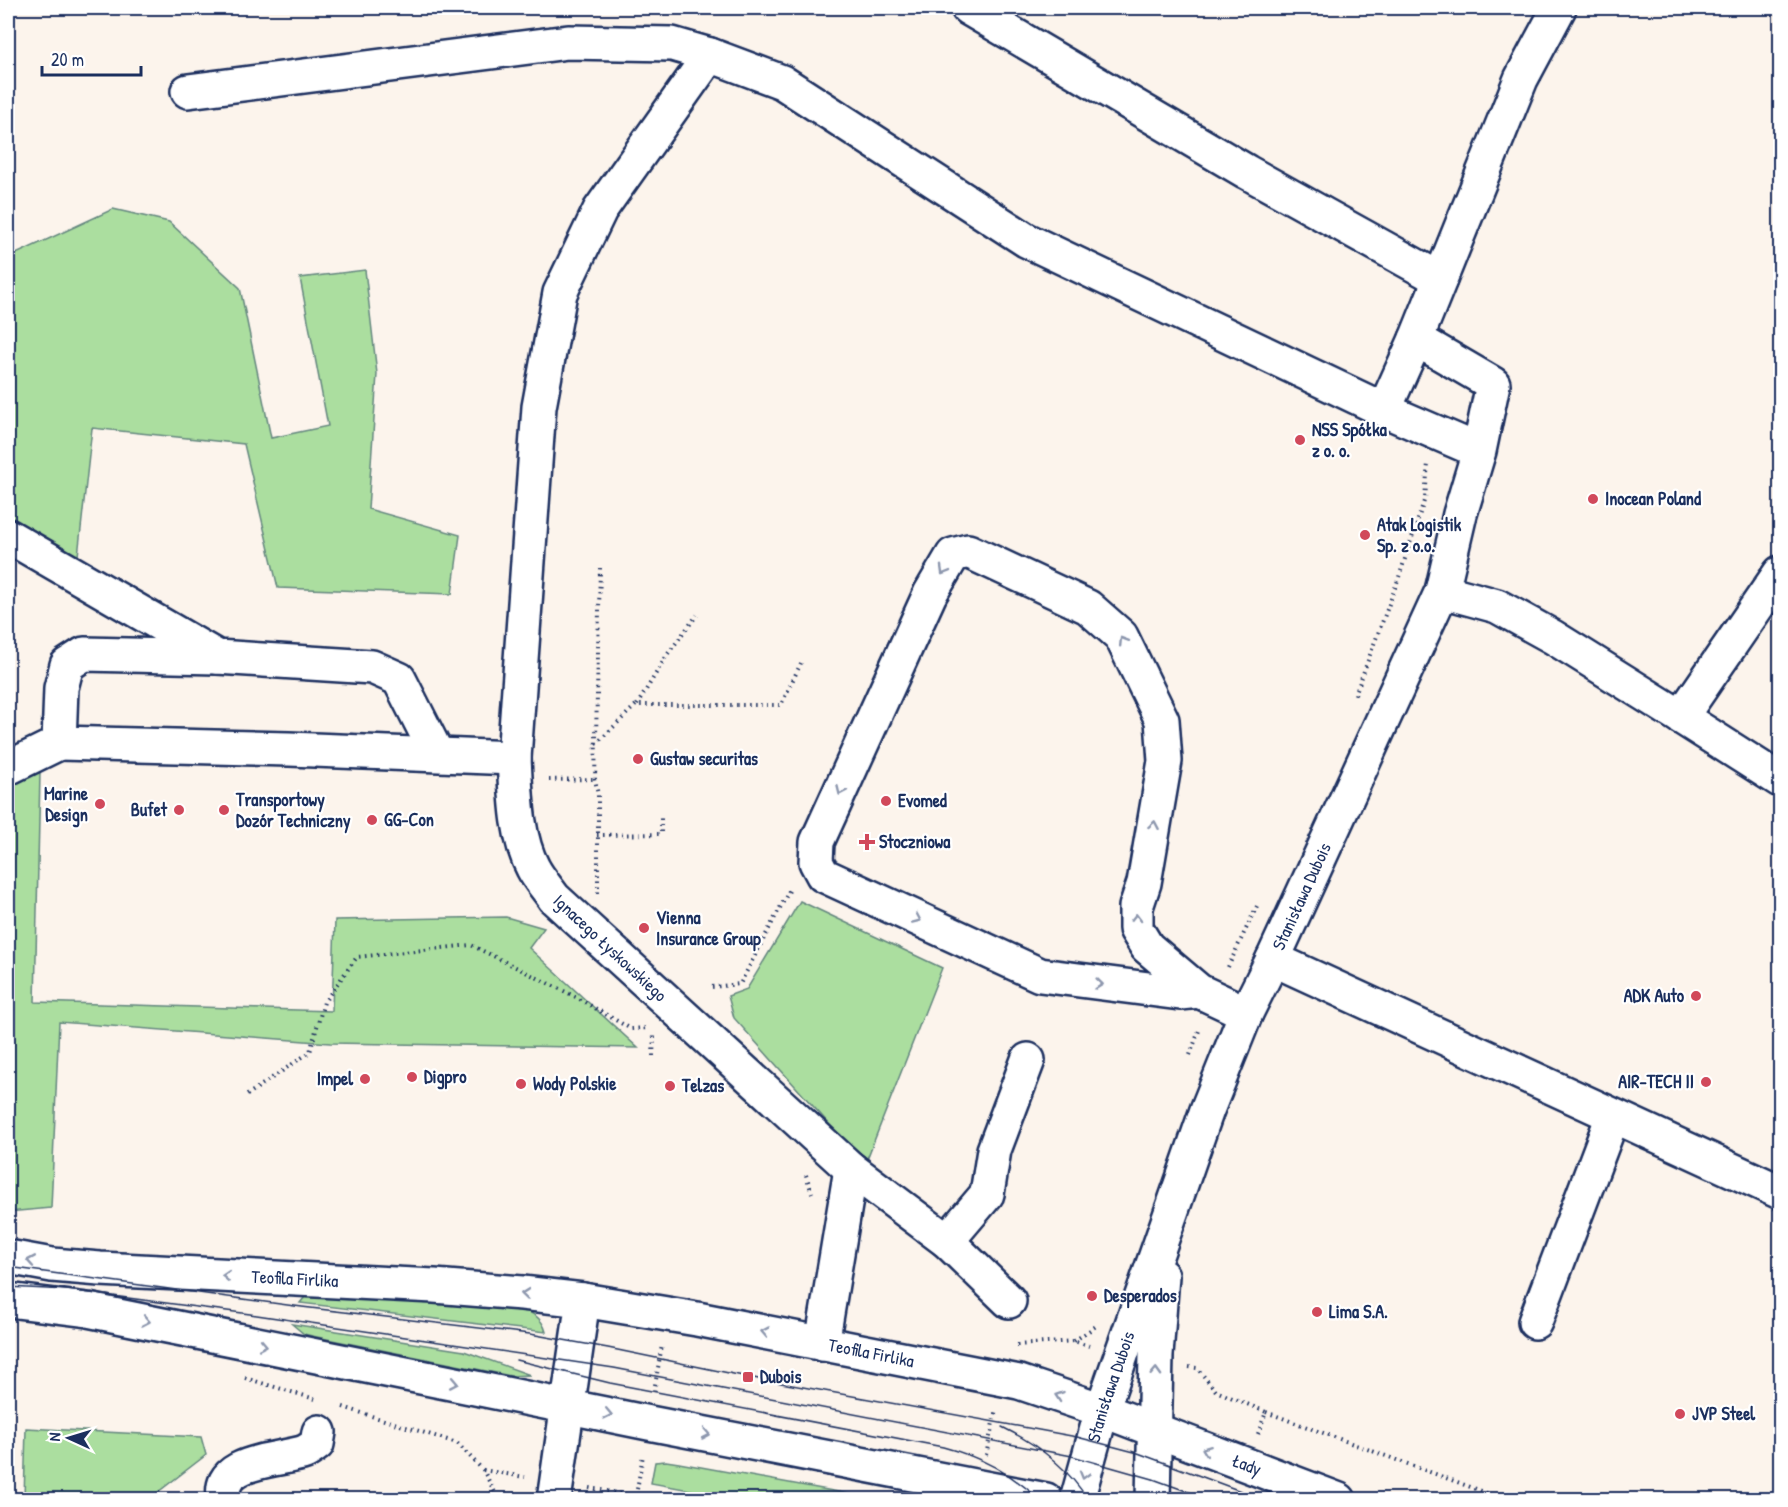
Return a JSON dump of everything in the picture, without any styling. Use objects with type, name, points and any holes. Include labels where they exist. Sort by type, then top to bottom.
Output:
[{"type":"street","points":[[968,8],[1247,172],[1440,279]]},
{"type":"street","points":[[1384,410],[1416,339],[1521,79],[1559,8]]},
{"type":"street","points":[[188,91],[568,42],[672,44],[710,55],[782,82],[1026,240],[1384,410],[1479,451]]},
{"type":"street","name":"Ignacego Łyskowskiego","points":[[710,55],[600,210],[560,293],[539,406],[514,758],[521,833],[532,867],[554,898],[851,1169],[947,1240],[1009,1301]]},
{"type":"street","name":"Stanisława Dubois","points":[[1077,1500],[1102,1410],[1207,1110],[1246,1012],[1273,959],[1443,591],[1460,514],[1479,451],[1493,384],[1416,339]]},
{"type":"street","points":[[8,536],[217,657]]},
{"type":"street","points":[[1199,991],[1180,993],[1040,975],[823,875],[816,862],[817,843],[930,594],[953,555],[968,551],[1088,607],[1121,636],[1162,720],[1165,761],[1144,883],[1136,908],[1136,929],[1147,947],[1199,991],[1246,1012]]},
{"type":"street","points":[[1681,717],[1780,573]]},
{"type":"street","points":[[1443,591],[1497,606],[1553,637],[1780,780]]},
{"type":"street","points":[[59,742],[61,688],[67,665],[84,654],[217,657],[372,667],[399,679],[437,754]]},
{"type":"street","points":[[8,768],[59,742],[514,758]]},
{"type":"street","points":[[1273,959],[1780,1192]]},
{"type":"street","points":[[947,1240],[987,1194],[994,1150],[1029,1060]]},
{"type":"street","points":[[1535,1322],[1613,1116]]},
{"type":"street","points":[[822,1344],[851,1169]]},
{"type":"street","name":"Stanisława Dubois","points":[[1153,1500],[1156,1365],[1164,1258],[1174,1207]]},
{"type":"street","name":"Teofila Firlika","points":[[8,1257],[100,1269],[434,1286],[583,1300],[697,1319],[1002,1378],[1030,1385],[1154,1430]]},
{"type":"street","points":[[8,1300],[88,1310],[908,1472],[972,1493],[1046,1500]]},
{"type":"street","points":[[554,1500],[583,1300]]},
{"type":"street","points":[[225,1500],[223,1493],[225,1479],[238,1468],[307,1451],[317,1444],[327,1413]]},
{"type":"street","name":"Łady","points":[[1154,1430],[1339,1500]]},
{"type":"path","points":[[596,828],[598,795],[595,779],[595,744],[600,568]]},
{"type":"path","points":[[595,744],[636,705],[667,655],[697,615]]},
{"type":"path","points":[[636,705],[781,705],[801,663]]},
{"type":"path","points":[[556,779],[595,779]]},
{"type":"path","points":[[597,835],[661,834],[661,814]]},
{"type":"path","points":[[712,987],[741,984],[791,888],[816,862]]},
{"type":"path","points":[[247,1095],[310,1052],[324,1002],[357,957],[471,945],[576,998],[631,1029],[654,1028],[652,1056]]},
{"type":"path","points":[[806,1174],[813,1196]]},
{"type":"path","points":[[972,1493],[1008,1346],[1074,1341]]},
{"type":"path","points":[[1156,1365],[1197,1368],[1216,1391],[1266,1412],[1506,1500]]},
{"type":"path","points":[[235,1375],[327,1413],[457,1443],[483,1470],[499,1500]]},
{"type":"path","points":[[1260,1429],[1266,1412]]},
{"type":"path","points":[[614,1500],[617,1493]]},
{"type":"path","points":[[636,1495],[659,1500]]},
{"type":"green space","points":[[113,209],[169,222],[240,288],[271,438],[328,426],[300,278],[365,270],[377,374],[368,509],[460,535],[452,594],[278,588],[244,444],[92,428],[77,565],[8,522],[8,255],[14,255]]},
{"type":"green space","points":[[40,773],[35,1002],[332,1011],[335,920],[506,917],[544,928],[529,948],[638,1048],[330,1043],[59,1022],[51,1208],[8,1212],[8,783],[18,776]]},
{"type":"green space","points":[[800,901],[942,968],[865,1164],[734,1018],[728,996],[747,989]]},
{"type":"green space","points":[[311,1295],[517,1308],[536,1316],[542,1322],[546,1332],[300,1303],[305,1297]]},
{"type":"green space","points":[[292,1324],[464,1351],[530,1375],[511,1376],[312,1336],[304,1334]]},
{"type":"green space","points":[[26,1428],[201,1437],[206,1455],[149,1499],[24,1499]]},
{"type":"green space","points":[[666,1461],[877,1499],[739,1499],[651,1483],[655,1462]]},
{"type":"tram line","points":[[8,1267],[302,1307],[530,1334],[608,1348],[748,1377],[1077,1437],[1138,1453],[1265,1500]]},
{"type":"tram line","points":[[8,1287],[67,1290],[250,1314],[614,1368],[1072,1456],[1153,1479],[1211,1500]]},
{"type":"tram line","points":[[516,1360],[610,1383],[943,1447],[995,1467],[1040,1500]]},
{"type":"tram line","points":[[1002,1427],[1027,1441],[1061,1466],[1088,1500]]},
{"type":"place","name":"NSS Spółka z o. o.","points":[[1300,440]]},
{"type":"place","name":"Inocean Poland","points":[[1593,499]]},
{"type":"place","name":"Atak Logistik Sp. z o.o.","points":[[1365,535]]},
{"type":"place","name":"Gustaw securitas","points":[[638,759]]},
{"type":"place","name":"Evomed","points":[[886,801]]},
{"type":"place","name":"Marine Design","points":[[100,804]]},
{"type":"place","name":"Bufet","points":[[179,810]]},
{"type":"place","name":"Transportowy Dozór Techniczny","points":[[224,810]]},
{"type":"place","name":"GG-Con","points":[[372,820]]},
{"type":"place","name":"Stoczniowa","points":[[867,842]]},
{"type":"place","name":"Vienna Insurance Group","points":[[644,928]]},
{"type":"place","name":"ADK Auto","points":[[1696,996]]},
{"type":"place","name":"Digpro","points":[[412,1077]]},
{"type":"place","name":"Impel","points":[[365,1079]]},
{"type":"place","name":"AIR-TECH II","points":[[1706,1082]]},
{"type":"place","name":"Wody Polskie","points":[[521,1084]]},
{"type":"place","name":"Telzas","points":[[670,1086]]},
{"type":"place","name":"Desperados","points":[[1092,1296]]},
{"type":"place","name":"Lima S.A.","points":[[1317,1312]]},
{"type":"place","name":"Dubois","points":[[748,1377]]},
{"type":"place","name":"JVP Steel","points":[[1680,1414]]}]
